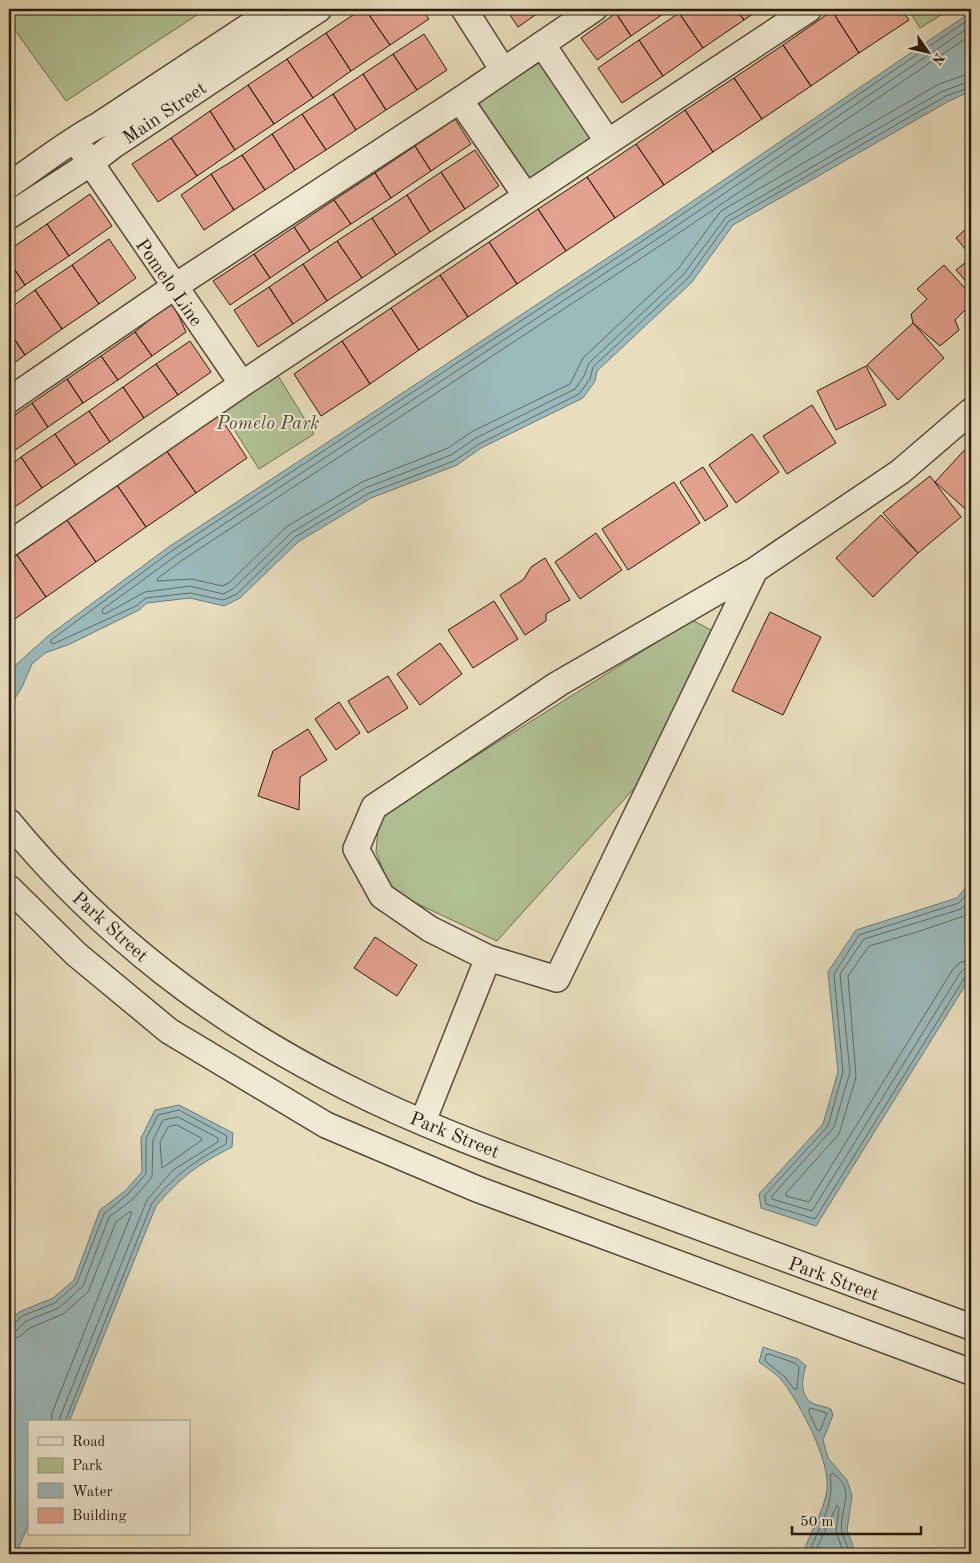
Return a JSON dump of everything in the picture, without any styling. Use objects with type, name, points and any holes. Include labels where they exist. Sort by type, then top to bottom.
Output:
[{"type":"street","name":"Main Street","points":[[9,184],[45,161],[74,138],[99,125],[275,9]]},
{"type":"street","name":"Main Street","points":[[9,216],[96,171],[114,145],[319,9]]},
{"type":"street","points":[[464,9],[502,70]]},
{"type":"street","points":[[9,400],[174,287],[460,100],[594,9]]},
{"type":"street","points":[[9,544],[242,384],[809,9]]},
{"type":"street","points":[[542,44],[608,142]]},
{"type":"street","points":[[460,100],[526,196]]},
{"type":"street","name":"Pomelo Line","points":[[74,138],[242,384]]},
{"type":"street","points":[[754,570],[557,979],[488,958],[430,929],[382,896],[356,849],[374,807],[558,684],[754,570],[900,472],[971,412]]},
{"type":"street","name":"Park Street","points":[[9,822],[43,863],[104,922],[193,996],[345,1087],[423,1122],[550,1171],[971,1327]]},
{"type":"street","points":[[9,888],[76,954],[169,1031],[258,1086],[335,1128],[422,1166],[534,1210],[971,1372]]},
{"type":"street","points":[[45,924],[75,894]]},
{"type":"street","points":[[423,1122],[488,958]]},
{"type":"street","points":[[534,1210],[550,1171]]},
{"type":"green space","points":[[9,9],[206,9],[66,101],[9,22]]},
{"type":"green space","points":[[908,9],[951,9],[920,28]]},
{"type":"green space","points":[[541,62],[595,143],[537,182],[526,180],[480,112],[480,103],[485,97]]},
{"type":"green space","name":"Pomelo Park","points":[[277,374],[314,434],[259,469],[221,409]]},
{"type":"green space","points":[[692,620],[711,630],[638,784],[497,941],[392,892],[376,852],[379,817]]},
{"type":"water","points":[[971,12],[971,91],[949,101],[733,225],[692,282],[597,371],[595,381],[583,398],[481,448],[457,465],[371,498],[298,542],[240,598],[224,606],[190,598],[147,603],[139,610],[70,644],[45,653],[32,664],[22,687],[9,708],[9,671],[48,636],[170,546],[656,226]]},
{"type":"water","points":[[971,881],[971,976],[816,1226],[761,1208],[759,1194],[823,1124],[838,1072],[828,972],[856,930],[957,898]]},
{"type":"water","points":[[179,1105],[233,1133],[232,1147],[191,1172],[156,1206],[70,1420],[28,1420],[28,1525],[16,1554],[9,1554],[9,1323],[19,1312],[53,1298],[74,1280],[100,1210],[125,1191],[142,1172],[141,1138],[155,1110]]},
{"type":"water","points":[[763,1347],[798,1359],[806,1366],[803,1376],[803,1391],[805,1395],[812,1403],[831,1409],[833,1415],[823,1440],[828,1458],[847,1480],[852,1496],[847,1530],[856,1554],[803,1554],[825,1499],[827,1478],[819,1449],[798,1404],[781,1379],[759,1362]]},
{"type":"building","points":[[362,9],[365,9],[390,45],[351,71],[326,33]]},
{"type":"building","points":[[365,9],[422,9],[429,19],[390,45]]},
{"type":"building","points":[[506,9],[544,9],[518,27]]},
{"type":"building","points":[[622,9],[663,9],[666,12],[631,36],[616,13]]},
{"type":"building","points":[[685,9],[736,9],[744,20],[703,48],[679,13]]},
{"type":"building","points":[[736,9],[760,9],[744,20]]},
{"type":"building","points":[[836,9],[901,9],[909,20],[859,53],[832,11]]},
{"type":"building","points":[[832,11],[859,53],[811,86],[783,45]]},
{"type":"building","points":[[616,13],[631,36],[597,60],[581,38]]},
{"type":"building","points":[[679,13],[703,48],[663,76],[639,40]]},
{"type":"building","points":[[326,33],[351,71],[313,98],[287,59]]},
{"type":"building","points":[[424,34],[447,70],[417,90],[393,54]]},
{"type":"building","points":[[639,40],[663,76],[622,103],[598,68]]},
{"type":"building","points":[[783,45],[811,86],[762,119],[734,78]]},
{"type":"building","points":[[393,54],[417,90],[386,110],[363,74]]},
{"type":"building","points":[[287,59],[313,98],[274,124],[248,85]]},
{"type":"building","points":[[363,74],[386,110],[356,130],[333,94]]},
{"type":"building","points":[[734,78],[762,119],[713,152],[685,110]]},
{"type":"building","points":[[248,85],[274,124],[235,150],[210,111]]},
{"type":"building","points":[[333,94],[356,130],[326,150],[302,114]]},
{"type":"building","points":[[685,110],[713,152],[664,185],[636,144]]},
{"type":"building","points":[[210,111],[235,150],[197,176],[171,138]]},
{"type":"building","points":[[302,114],[326,150],[295,170],[272,134]]},
{"type":"building","points":[[455,119],[471,144],[431,171],[415,146]]},
{"type":"building","points":[[272,134],[295,170],[265,190],[242,155]]},
{"type":"building","points":[[171,138],[197,176],[158,202],[132,164]]},
{"type":"building","points":[[636,144],[664,185],[615,218],[587,177]]},
{"type":"building","points":[[415,146],[431,171],[391,198],[375,173]]},
{"type":"building","points":[[475,150],[499,186],[465,209],[441,172]]},
{"type":"building","points":[[242,155],[265,190],[234,210],[211,174]]},
{"type":"building","points":[[441,172],[465,209],[430,232],[407,195]]},
{"type":"building","points":[[375,173],[391,198],[351,224],[334,200]]},
{"type":"building","points":[[211,174],[234,210],[204,230],[181,195]]},
{"type":"building","points":[[587,177],[615,218],[566,251],[538,209]]},
{"type":"building","points":[[90,194],[112,226],[69,256],[47,224]]},
{"type":"building","points":[[407,195],[430,232],[396,255],[372,218]]},
{"type":"building","points":[[334,200],[351,224],[310,251],[294,227]]},
{"type":"building","points":[[538,209],[566,251],[517,284],[489,242]]},
{"type":"building","points":[[372,218],[396,255],[362,278],[337,241]]},
{"type":"building","points":[[47,224],[69,256],[25,285],[9,261],[9,250]]},
{"type":"building","points":[[294,227],[310,251],[270,278],[254,254]]},
{"type":"building","points":[[968,227],[971,230],[971,256],[956,238]]},
{"type":"building","points":[[109,239],[136,278],[99,304],[72,265]]},
{"type":"building","points":[[337,241],[362,278],[327,301],[303,264]]},
{"type":"building","points":[[489,242],[517,284],[468,317],[440,275]]},
{"type":"building","points":[[254,254],[270,278],[230,305],[213,281]]},
{"type":"building","points":[[971,258],[971,287],[956,270]]},
{"type":"building","points":[[9,261],[25,285],[9,297]]},
{"type":"building","points":[[303,264],[327,301],[293,324],[269,287]]},
{"type":"building","points":[[72,265],[99,304],[62,329],[35,290]]},
{"type":"building","points":[[944,265],[971,295],[971,304],[955,320],[959,330],[940,346],[913,323],[911,314],[927,299],[917,289]]},
{"type":"building","points":[[440,275],[468,317],[419,350],[391,308]]},
{"type":"building","points":[[269,287],[293,324],[258,347],[234,310]]},
{"type":"building","points":[[35,290],[62,329],[25,355],[9,331],[9,309]]},
{"type":"building","points":[[172,301],[186,332],[152,356],[135,332]]},
{"type":"building","points":[[391,308],[419,350],[370,384],[342,341]]},
{"type":"building","points":[[913,323],[944,358],[898,400],[867,365]]},
{"type":"building","points":[[9,331],[25,355],[9,367]]},
{"type":"building","points":[[135,332],[152,356],[118,380],[101,356]]},
{"type":"building","points":[[190,341],[211,372],[178,395],[156,364]]},
{"type":"building","points":[[342,341],[370,384],[321,416],[294,374]]},
{"type":"building","points":[[101,356],[118,380],[83,403],[67,379]]},
{"type":"building","points":[[156,364],[178,395],[144,418],[123,387]]},
{"type":"building","points":[[866,366],[886,405],[836,430],[817,391]]},
{"type":"building","points":[[67,379],[83,403],[48,427],[32,403]]},
{"type":"building","points":[[123,387],[144,418],[110,442],[89,411]]},
{"type":"building","points":[[32,403],[48,427],[14,451],[9,443],[9,419]]},
{"type":"building","points":[[812,405],[836,443],[787,474],[763,436]]},
{"type":"building","points":[[89,411],[110,442],[76,465],[55,434]]},
{"type":"building","points":[[219,415],[247,458],[196,493],[166,450]]},
{"type":"building","points":[[55,434],[76,465],[42,488],[21,457]]},
{"type":"building","points":[[752,434],[779,472],[736,503],[709,465]]},
{"type":"building","points":[[9,443],[14,451],[9,455]]},
{"type":"building","points":[[971,443],[971,514],[935,482]]},
{"type":"building","points":[[166,450],[196,493],[146,527],[117,485]]},
{"type":"building","points":[[21,457],[42,488],[9,511],[9,466]]},
{"type":"building","points":[[703,467],[728,506],[705,521],[680,482]]},
{"type":"building","points":[[930,476],[961,517],[918,553],[883,513]]},
{"type":"building","points":[[674,482],[700,523],[628,570],[602,529]]},
{"type":"building","points":[[117,485],[146,527],[96,562],[67,520]]},
{"type":"building","points":[[881,515],[918,553],[873,597],[836,558]]},
{"type":"building","points":[[67,520],[96,562],[46,597],[17,555]]},
{"type":"building","points":[[596,533],[622,570],[580,599],[555,562]]},
{"type":"building","points":[[17,555],[46,597],[9,623],[9,561]]},
{"type":"building","points":[[545,558],[570,600],[546,614],[546,621],[525,635],[500,595],[524,579],[531,567]]},
{"type":"building","points":[[494,601],[518,639],[473,668],[448,630]]},
{"type":"building","points":[[770,612],[821,637],[783,715],[732,691]]},
{"type":"building","points":[[440,643],[462,674],[420,705],[397,674]]},
{"type":"building","points":[[388,676],[408,708],[368,733],[348,701]]},
{"type":"building","points":[[339,702],[360,733],[336,750],[315,719]]},
{"type":"building","points":[[308,729],[327,760],[300,777],[299,810],[258,796],[273,751]]},
{"type":"building","points":[[375,937],[417,965],[397,996],[354,968]]}]
